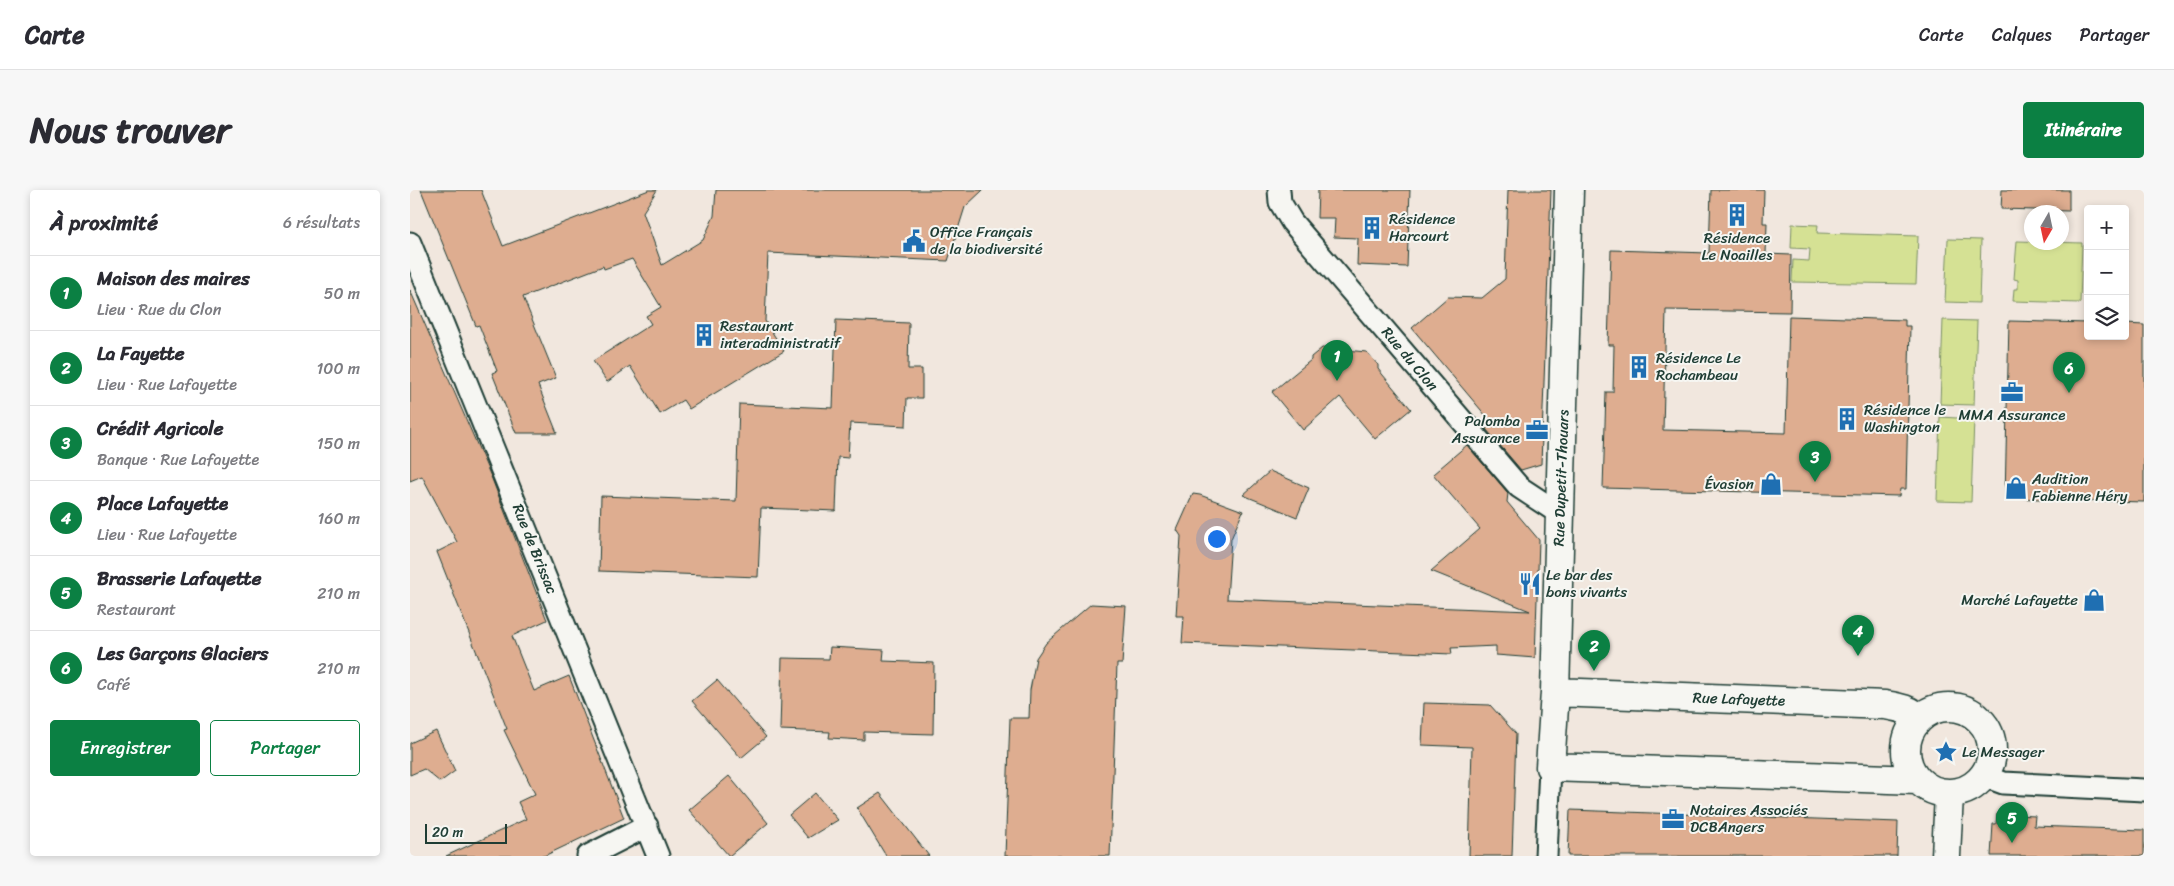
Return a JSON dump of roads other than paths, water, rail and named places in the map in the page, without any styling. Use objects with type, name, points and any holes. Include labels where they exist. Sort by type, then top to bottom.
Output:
[{"type":"street","name":"Rue du Clon","points":[[1278,190],[1280,202],[1292,222],[1519,487],[1560,514]]},
{"type":"street","name":"Rue Dupetit-Thouars","points":[[1546,856],[1555,692],[1569,190]]},
{"type":"street","name":"Rue de Brissac","points":[[410,243],[658,856]]},
{"type":"street","name":"Rue Lafayette","points":[[1555,692],[1885,705],[1915,714],[1919,719]]},
{"type":"street","points":[[1948,707],[1965,710],[1979,719],[1988,733],[1992,748],[1991,761],[1984,776],[1967,790],[1949,794],[1931,790],[1917,780],[1908,765],[1905,747],[1911,730],[1919,719],[1930,711],[1948,707]]},
{"type":"street","points":[[1550,767],[1917,780]]},
{"type":"street","points":[[1984,776],[2003,783],[2144,790]]},
{"type":"street","points":[[1946,856],[1949,794]]},
{"type":"street","points":[[588,856],[647,826]]},
{"type":"place","name":"Résidence Le Noailles","points":[[1737,215]]},
{"type":"place","name":"Résidence Harcourt","points":[[1372,228]]},
{"type":"place","name":"Office Français de la biodiversité","points":[[914,241]]},
{"type":"place","name":"Restaurant interadministratif","points":[[704,335]]},
{"type":"place","name":"Résidence Le Rochambeau","points":[[1639,367]]},
{"type":"place","name":"Maison des maires","points":[[1337,381]]},
{"type":"place","name":"MMA Assurance","points":[[2012,392]]},
{"type":"place","name":"Les Garçons Glaciers","points":[[2069,393]]},
{"type":"place","name":"Résidence le Washington","points":[[1847,419]]},
{"type":"place","name":"Palomba Assurance","points":[[1537,430]]},
{"type":"place","name":"Crédit Agricole","points":[[1815,482]]},
{"type":"place","name":"Évasion","points":[[1771,484]]},
{"type":"place","name":"Audition Fabienne Héry","points":[[2016,488]]},
{"type":"place","name":"Le bar des bons vivants","points":[[1530,584]]},
{"type":"place","name":"Marché Lafayette","points":[[2094,600]]},
{"type":"place","name":"Place Lafayette","points":[[1858,656]]},
{"type":"place","name":"La Fayette","points":[[1594,671]]},
{"type":"place","name":"Le Messager","points":[[1946,752]]},
{"type":"place","name":"Notaires Associés DCBAngers","points":[[1673,819]]},
{"type":"place","name":"Brasserie Lafayette","points":[[2012,843]]}]
